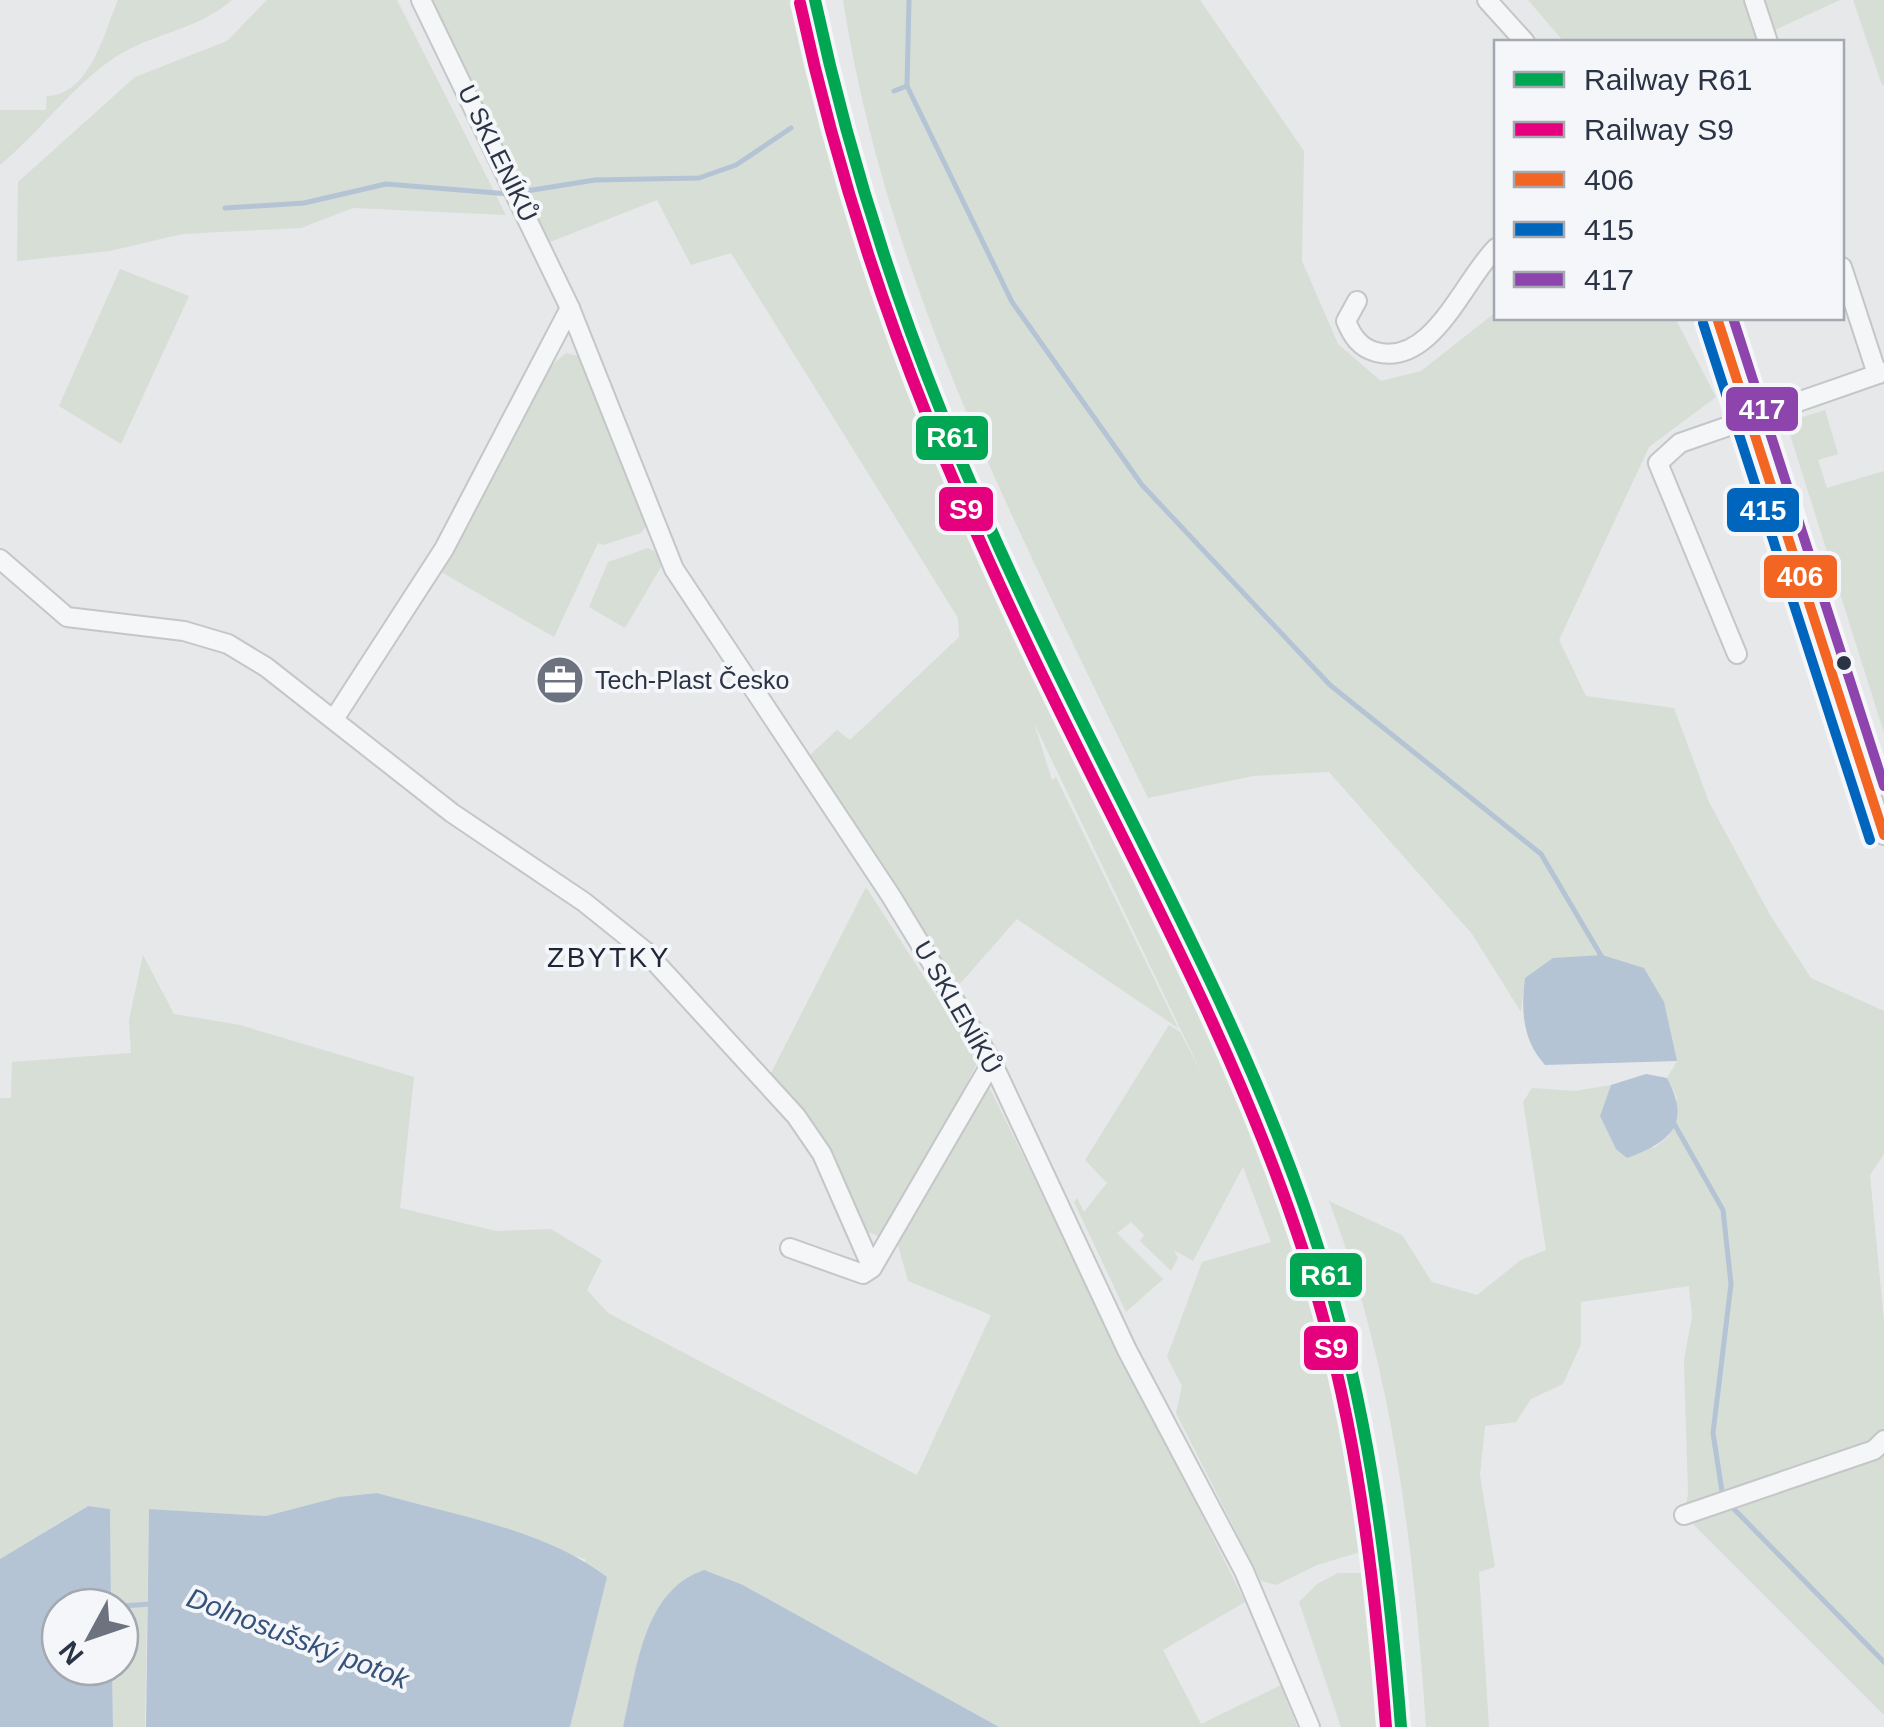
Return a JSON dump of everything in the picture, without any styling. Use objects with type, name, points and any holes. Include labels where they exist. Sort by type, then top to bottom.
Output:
[{"type":"street","name":"U SKLENÍKŮ","points":[[422,0],[512,180],[570,308],[674,569],[891,896],[992,1062],[1127,1350],[1260,1604],[1310,1727]]},
{"type":"street","points":[[1488,0],[1523,40]]},
{"type":"street","points":[[1754,0],[1767,40]]},
{"type":"street","points":[[1357,301],[1346,320],[1352,335],[1369,350],[1393,357],[1419,347],[1494,251]]},
{"type":"street","points":[[1737,654],[1658,462],[1680,443],[1880,373],[1844,273]]},
{"type":"street","points":[[334,719],[444,549],[570,308]]},
{"type":"street","points":[[1718,320],[1752,415],[1884,835]]},
{"type":"street","points":[[0,559],[67,617],[184,631],[228,644],[334,719],[452,813],[584,902],[645,951],[796,1116],[822,1154],[872,1268]]},
{"type":"street","points":[[790,1248],[863,1274],[872,1268],[992,1062]]},
{"type":"street","points":[[1691,1512],[1874,1450],[1884,1440]]},
{"type":"shaded area","points":[[118,0],[232,0],[205,18],[114,58],[84,82],[0,165],[0,110],[46,110],[47,96],[74,85],[101,45]]},
{"type":"shaded area","points":[[267,0],[397,0],[506,215],[353,208],[301,228],[182,234],[110,251],[17,261],[18,182],[135,77],[227,41]]},
{"type":"shaded area","points":[[432,0],[799,0],[845,203],[915,398],[999,587],[1181,961],[1262,1150],[1327,1346],[1367,1550],[1317,1565],[1276,1585],[1261,1581],[1176,1413],[1182,1386],[1167,1357],[1202,1262],[1271,1242],[1243,1167],[1193,1261],[1174,1250],[1178,1258],[1171,1271],[1140,1241],[1144,1235],[1131,1222],[1117,1233],[1163,1279],[1126,1312],[1074,1202],[1077,1198],[1084,1212],[1107,1183],[1085,1160],[1169,1025],[1180,1032],[1202,1074],[1034,723],[1052,780],[1056,777],[1178,1028],[1017,919],[958,986],[811,760],[811,754],[837,730],[850,740],[959,637],[958,618],[731,253],[691,265],[657,200],[550,242]]},
{"type":"shaded area","points":[[843,0],[1200,0],[1304,151],[1302,261],[1338,344],[1381,381],[1421,371],[1494,314],[1494,320],[1676,320],[1716,397],[1649,447],[1559,640],[1586,696],[1674,708],[1709,802],[1770,915],[1811,978],[1884,1011],[1884,1154],[1870,1175],[1884,1322],[1884,1715],[1684,1515],[1688,1494],[1684,1360],[1692,1316],[1689,1286],[1581,1302],[1581,1344],[1563,1384],[1531,1399],[1516,1422],[1485,1426],[1480,1475],[1495,1567],[1479,1572],[1489,1727],[1426,1727],[1407,1526],[1385,1394],[1351,1264],[1329,1201],[1402,1235],[1432,1282],[1477,1295],[1521,1260],[1546,1250],[1523,1102],[1532,1088],[1575,1091],[1611,1085],[1600,1116],[1654,1148],[1669,1136],[1677,1097],[1667,1078],[1677,1061],[1525,978],[1521,1012],[1472,934],[1329,772],[1253,776],[1148,798],[1054,605],[966,410],[892,209],[864,106]]},
{"type":"shaded area","points":[[1528,0],[1840,0],[1753,40],[1562,40]]},
{"type":"shaded area","points":[[1853,0],[1884,0],[1884,85],[1882,85]]},
{"type":"shaded area","points":[[120,269],[189,296],[121,444],[59,406]]},
{"type":"shaded area","points":[[566,353],[582,357],[646,526],[641,533],[603,545],[598,543],[554,637],[436,569],[551,366]]},
{"type":"shaded area","points":[[1825,410],[1838,454],[1818,460],[1827,488],[1884,471],[1884,733],[1788,428],[1793,420]]},
{"type":"shaded area","points":[[648,548],[656,552],[662,565],[625,628],[589,607],[608,562]]},
{"type":"shaded area","points":[[866,887],[978,1061],[896,1225],[881,1237],[863,1230],[769,1077]]},
{"type":"shaded area","points":[[143,955],[174,1014],[240,1025],[414,1077],[400,1208],[496,1231],[551,1229],[602,1260],[587,1290],[608,1313],[917,1475],[991,1315],[908,1281],[898,1245],[986,1081],[1245,1602],[1163,1650],[1201,1724],[1281,1685],[1297,1727],[999,1727],[743,1585],[647,1631],[623,1727],[570,1727],[590,1641],[585,1559],[377,1493],[339,1497],[266,1516],[149,1509],[145,1727],[113,1727],[112,1687],[140,1687],[140,1587],[111,1587],[110,1509],[87,1506],[0,1559],[0,1098],[11,1098],[12,1062],[131,1053],[129,1020]]},
{"type":"shaded area","points":[[1338,1573],[1370,1573],[1382,1727],[1341,1727],[1299,1602],[1317,1584]]},
{"type":"water","points":[[1602,955],[1644,968],[1664,1002],[1677,1061],[1545,1065],[1537,1055],[1525,1024],[1525,978],[1553,958]]},
{"type":"water","points":[[1646,1074],[1667,1078],[1674,1094],[1677,1120],[1665,1138],[1627,1158],[1616,1149],[1600,1116],[1611,1085]]},
{"type":"water","points":[[377,1493],[527,1535],[607,1577],[570,1727],[146,1727],[149,1509],[266,1516],[339,1497]]},
{"type":"water","points":[[88,1506],[110,1509],[111,1587],[40,1587],[40,1687],[112,1687],[113,1727],[0,1727],[0,1559]]},
{"type":"water","points":[[704,1570],[743,1585],[999,1727],[623,1727],[638,1658],[655,1614],[683,1580]]},
{"type":"waterway","points":[[909,0],[907,86],[1012,302],[1142,485],[1330,685],[1541,854],[1603,959]]},
{"type":"waterway","points":[[894,91],[907,86]]},
{"type":"waterway","points":[[520,192],[595,180],[699,178],[736,165],[791,128]]},
{"type":"waterway","points":[[225,208],[304,203],[386,184],[509,194]]},
{"type":"waterway","points":[[1672,1120],[1723,1210],[1731,1284],[1713,1433],[1723,1498]]},
{"type":"waterway","points":[[1731,1506],[1884,1662]]},
{"type":"waterway","name":"Dolnosušský potok","points":[[140,1605],[152,1604]]},
{"type":"rail line","name":"R61","points":[[815,0],[835,86],[883,252],[941,412],[1009,570],[1223,1008],[1312,1229],[1347,1351],[1372,1475],[1401,1727]]},
{"type":"rail line","name":"S9","points":[[800,3],[843,174],[926,414],[1031,652],[1206,1009],[1269,1155],[1296,1230],[1346,1413],[1367,1538],[1386,1727]]},
{"type":"transit line","name":"406","points":[[1718,320],[1884,835]]},
{"type":"transit line","name":"417","points":[[1734,320],[1884,786]]},
{"type":"transit line","name":"415","points":[[1703,323],[1870,840]]},
{"type":"place","name":"Tech-Plast Česko","points":[[560,680]]},
{"type":"district","name":"ZBYTKY","points":[[609,957]]}]
